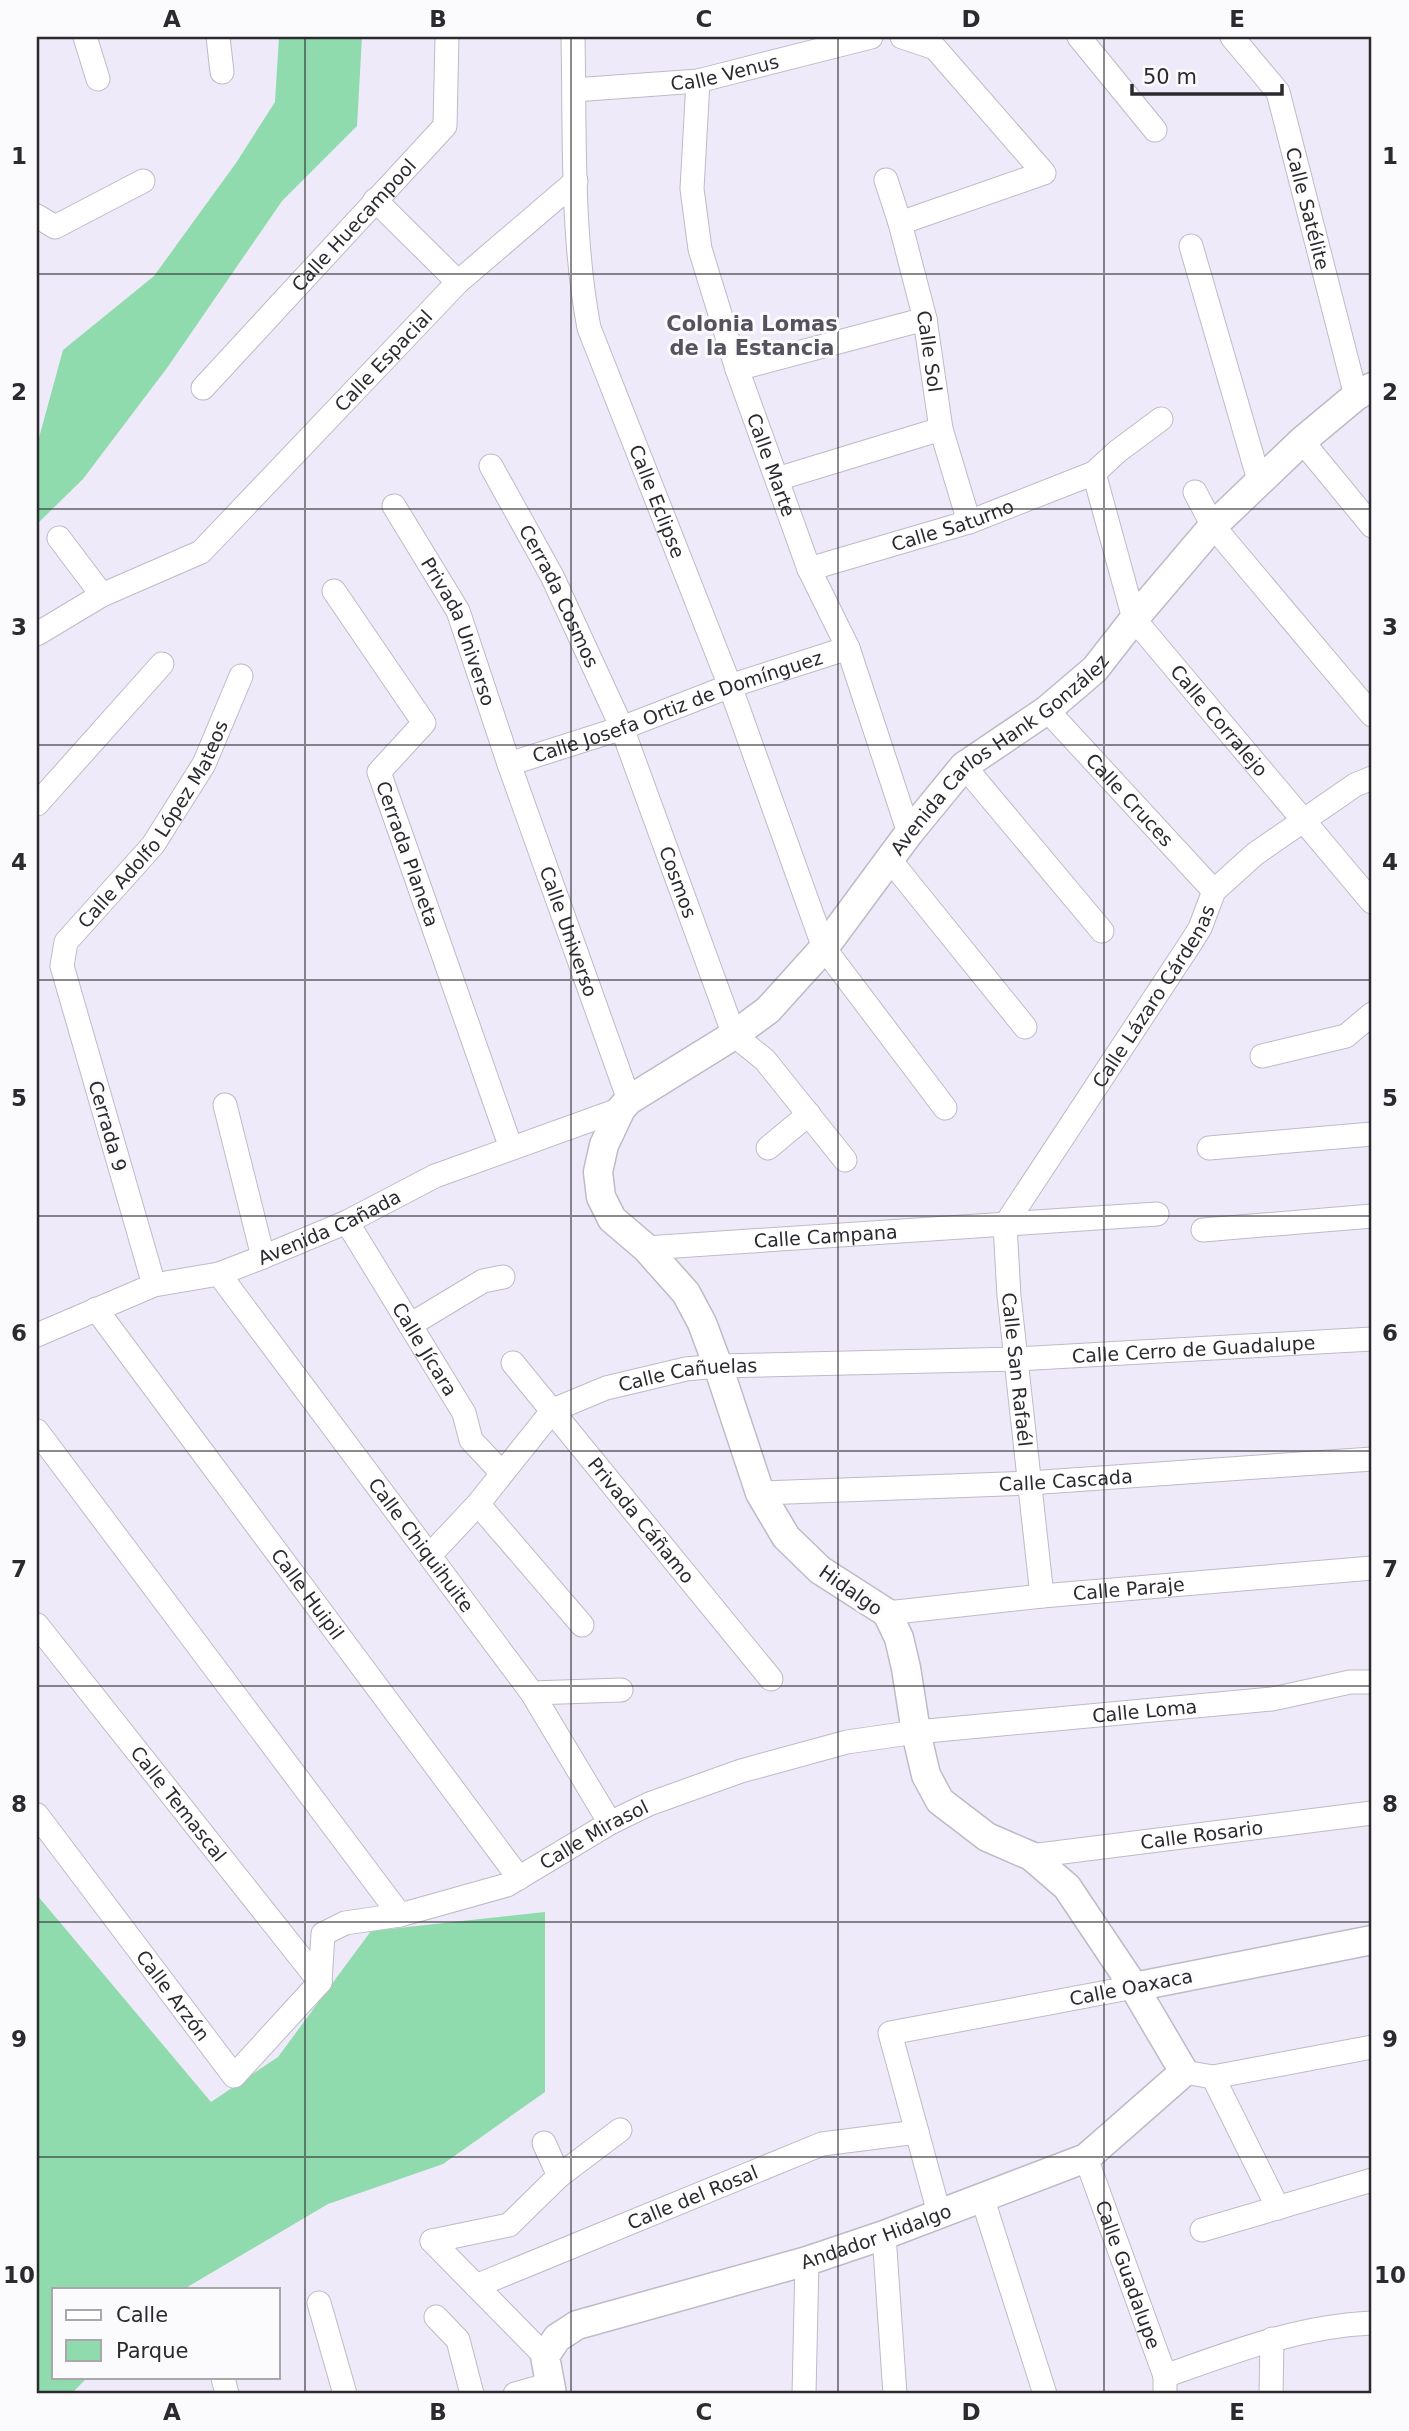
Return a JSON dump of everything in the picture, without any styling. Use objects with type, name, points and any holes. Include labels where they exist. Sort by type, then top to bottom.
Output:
[{"type":"street","points":[[85,37],[99,79]]},
{"type":"street","points":[[218,37],[222,72]]},
{"type":"street","name":"Calle Huecampool","points":[[203,388],[445,126],[447,37]]},
{"type":"street","name":"Calle Eclipse","points":[[572,37],[582,292],[589,328],[730,686],[824,948],[945,1108]]},
{"type":"street","name":"Calle Venus","points":[[574,90],[698,81],[871,37]]},
{"type":"street","points":[[900,223],[1044,173],[935,48],[902,37]]},
{"type":"street","points":[[1079,37],[1155,130]]},
{"type":"street","name":"Calle Satélite","points":[[1232,37],[1278,92],[1364,391]]},
{"type":"street","name":"Calle Marte","points":[[698,81],[692,189],[700,249],[737,369],[776,479],[809,569],[848,648],[909,833]]},
{"type":"street","name":"Calle Espacial","points":[[102,596],[201,552],[458,282],[576,180]]},
{"type":"street","name":"Calle Sol","points":[[886,180],[925,319],[941,429],[968,522]]},
{"type":"street","points":[[37,216],[55,228],[143,181]]},
{"type":"street","points":[[375,200],[458,282]]},
{"type":"street","points":[[1191,247],[1259,480]]},
{"type":"street","points":[[737,369],[925,319]]},
{"type":"street","name":"Avenida Carlos Hank González","points":[[625,1104],[734,1035],[768,1010],[824,948],[909,833],[964,766],[1047,710],[1096,669],[1134,619],[1213,526],[1302,441],[1364,391]]},
{"type":"street","points":[[1134,619],[1094,473],[1161,419]]},
{"type":"street","points":[[776,479],[941,429]]},
{"type":"street","points":[[1302,441],[1372,526]]},
{"type":"street","name":"Cerrada Cosmos","points":[[491,466],[552,576],[622,728]]},
{"type":"street","name":"Calle Saturno","points":[[809,569],[968,522],[1094,473]]},
{"type":"street","points":[[1195,492],[1213,526],[1372,715]]},
{"type":"street","name":"Privada Universo","points":[[394,506],[458,611],[509,764]]},
{"type":"street","points":[[37,634],[102,596],[60,538]]},
{"type":"street","name":"Cerrada Planeta","points":[[334,592],[424,723],[379,772],[511,1148]]},
{"type":"street","name":"Calle Corralejo","points":[[1134,619],[1372,902]]},
{"type":"street","name":"Calle Josefa Ortiz de Domínguez","points":[[509,764],[622,728],[730,686],[848,648]]},
{"type":"street","points":[[37,804],[162,664]]},
{"type":"street","name":"Calle Adolfo López Mateos","points":[[62,966],[65,942],[153,845],[204,764],[241,676]]},
{"type":"street","name":"Calle Cruces","points":[[1047,710],[1214,891]]},
{"type":"street","name":"Cosmos","points":[[622,728],[734,1035]]},
{"type":"street","name":"Calle Universo","points":[[509,764],[625,1104]]},
{"type":"street","points":[[964,766],[1102,931]]},
{"type":"street","name":"Calle Lázaro Cárdenas","points":[[1005,1225],[1190,944],[1214,891],[1255,854],[1355,785],[1372,778]]},
{"type":"street","points":[[890,860],[1025,1027]]},
{"type":"street","name":"Cerrada 9","points":[[62,966],[154,1285]]},
{"type":"street","points":[[1262,1056],[1346,1036],[1372,1014]]},
{"type":"street","points":[[734,1035],[765,1060],[845,1160]]},
{"type":"street","name":"Avenida Cañada","points":[[37,1335],[154,1285],[219,1274],[264,1257],[347,1222],[435,1176],[625,1104]]},
{"type":"street","name":"Hidalgo","points":[[625,1104],[604,1145],[598,1172],[601,1197],[612,1219],[646,1248],[686,1293],[702,1323],[718,1366],[760,1493],[786,1536],[820,1570],[887,1614],[901,1648],[926,1775],[940,1801],[986,1837],[1031,1856],[1067,1887],[1134,1987],[1184,2072]]},
{"type":"street","points":[[226,1105],[264,1257]]},
{"type":"street","points":[[768,1148],[809,1114]]},
{"type":"street","points":[[1209,1148],[1372,1134]]},
{"type":"street","name":"Calle Campana","points":[[646,1248],[1157,1214]]},
{"type":"street","points":[[1203,1230],[1372,1216]]},
{"type":"street","name":"Calle Jícara","points":[[347,1222],[464,1413],[471,1440],[502,1474]]},
{"type":"street","name":"Calle San Rafaél","points":[[1005,1225],[1028,1483],[1042,1596]]},
{"type":"street","name":"Calle Chiquihuite","points":[[219,1274],[532,1693],[610,1823]]},
{"type":"street","points":[[410,1325],[483,1281],[503,1277]]},
{"type":"street","name":"Calle Huipil","points":[[96,1309],[519,1878]]},
{"type":"street","name":"Calle Cerro de Guadalupe","points":[[1017,1359],[1372,1339]]},
{"type":"street","name":"Calle Cañuelas","points":[[430,1555],[478,1504],[553,1410],[607,1388],[686,1369],[718,1366],[1017,1359]]},
{"type":"street","name":"Privada Cáñamo","points":[[513,1363],[771,1679]]},
{"type":"street","points":[[37,1431],[400,1915]]},
{"type":"street","name":"Calle Cascada","points":[[760,1493],[1028,1483],[1372,1459]]},
{"type":"street","points":[[478,1504],[582,1625]]},
{"type":"street","name":"Calle Paraje","points":[[887,1614],[1042,1596],[1372,1568]]},
{"type":"street","name":"Calle Temascal","points":[[37,1625],[320,1982]]},
{"type":"street","name":"Calle Loma","points":[[916,1732],[1272,1699],[1350,1682],[1372,1682]]},
{"type":"street","points":[[532,1693],[621,1690]]},
{"type":"street","name":"Calle Mirasol","points":[[320,1982],[323,1934],[345,1923],[400,1915],[507,1885],[610,1823],[649,1804],[741,1771],[846,1742],[916,1732]]},
{"type":"street","name":"Calle Rosario","points":[[1031,1856],[1372,1813]]},
{"type":"street","name":"Calle Arzón","points":[[37,1815],[234,2076],[320,1982]]},
{"type":"street","name":"Calle Oaxaca","points":[[916,2132],[890,2033],[1372,1940]]},
{"type":"street","points":[[1184,2072],[1213,2077],[1372,2047]]},
{"type":"street","name":"Andador Hidalgo","points":[[545,2356],[557,2338],[578,2326],[807,2261],[884,2235],[1086,2158],[1184,2072]]},
{"type":"street","points":[[1213,2077],[1278,2208]]},
{"type":"street","points":[[515,2394],[551,2389],[545,2356],[432,2241],[509,2225],[559,2176],[620,2130]]},
{"type":"street","points":[[916,2132],[939,2213]]},
{"type":"street","name":"Calle del Rosal","points":[[476,2286],[822,2144],[916,2132]]},
{"type":"street","points":[[544,2143],[559,2176]]},
{"type":"street","name":"Calle Guadalupe","points":[[1086,2158],[1165,2385]]},
{"type":"street","points":[[1202,2230],[1372,2180]]},
{"type":"street","points":[[982,2197],[1045,2394]]},
{"type":"street","points":[[884,2235],[895,2394]]},
{"type":"street","points":[[804,2394],[807,2261]]},
{"type":"street","points":[[319,2303],[345,2394]]},
{"type":"street","points":[[436,2317],[458,2340],[472,2394]]},
{"type":"street","points":[[1165,2385],[1272,2339],[1339,2325],[1372,2323]]},
{"type":"street","points":[[1271,2394],[1272,2339]]},
{"type":"green space","points":[[279,37],[362,37],[357,126],[282,201],[167,368],[83,479],[37,524],[37,445],[63,350],[154,276],[236,163],[275,102]]},
{"type":"green space","points":[[37,1895],[211,2102],[278,2057],[371,1931],[545,1912],[545,2092],[443,2164],[328,2204],[186,2288],[52,2288],[52,2378],[87,2378],[71,2394],[37,2394]]},
{"type":"district","name":"Colonia Lomas de la Estancia","points":[[752,336]]}]
